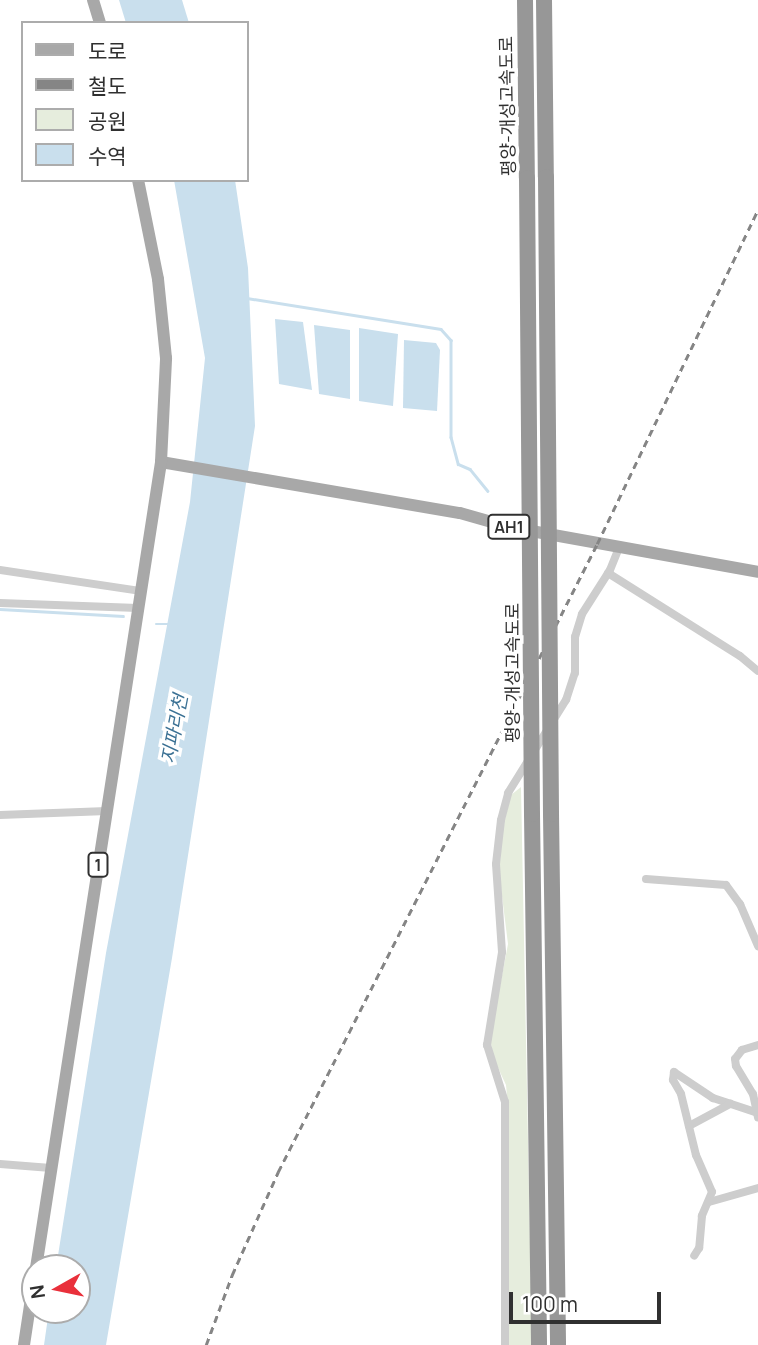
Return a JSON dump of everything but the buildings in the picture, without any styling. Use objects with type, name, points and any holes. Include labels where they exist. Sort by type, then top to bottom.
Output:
[{"type":"highway","name":"평양-개성고속도로","points":[[525,0],[539,1345]]},
{"type":"highway","points":[[544,0],[558,1345]]},
{"type":"main road","points":[[93,0],[99,21]]},
{"type":"main road","name":"1","points":[[38,1254],[161,462],[166,358],[158,279],[138,182]]},
{"type":"main road","name":"AH1","points":[[161,462],[460,513],[509,527],[758,572]]},
{"type":"main road","name":"1","points":[[24,1345],[27,1324]]},
{"type":"street","points":[[505,1345],[505,1102],[487,1045],[502,952],[496,864],[501,820],[508,793],[566,700],[575,673],[575,637],[578,626],[593,592],[608,573],[619,548]]},
{"type":"street","points":[[0,570],[141,591]]},
{"type":"street","points":[[608,573],[740,656],[758,671]]},
{"type":"street","points":[[0,603],[138,608]]},
{"type":"street","points":[[0,815],[107,811]]},
{"type":"street","points":[[646,879],[726,885],[740,904],[758,946]]},
{"type":"street","points":[[757,1114],[753,1094],[736,1066],[735,1059],[742,1050],[753,1044],[758,1045]]},
{"type":"street","points":[[694,1256],[699,1248],[702,1216],[709,1202],[710,1185],[696,1155],[681,1094],[673,1080],[674,1072],[713,1098],[757,1114]]},
{"type":"street","points":[[689,1126],[730,1104]]},
{"type":"street","points":[[0,1164],[51,1168]]},
{"type":"street","points":[[709,1202],[758,1188]]},
{"type":"green space","points":[[521,787],[532,1345],[509,1345],[509,1117],[506,1085],[494,1059],[490,1039],[508,944],[499,872],[503,827],[511,795]]},
{"type":"water","points":[[119,0],[182,0],[188,21],[125,21]]},
{"type":"water","name":"지파리천","points":[[174,182],[235,182],[248,268],[255,426],[172,958],[106,1345],[44,1345],[47,1324],[91,1324],[91,1254],[58,1254],[106,953],[190,502],[205,358]]},
{"type":"water","points":[[275,319],[303,322],[312,390],[279,384]]},
{"type":"water","points":[[314,325],[350,330],[350,399],[319,394]]},
{"type":"water","points":[[359,328],[398,334],[393,406],[359,401]]},
{"type":"water","points":[[404,340],[436,343],[440,350],[437,411],[403,408]]},
{"type":"waterway","points":[[247,298],[441,329],[451,340],[451,437],[458,464],[470,469],[488,491]]},
{"type":"waterway","points":[[0,609],[123,616]]},
{"type":"waterway","points":[[156,624],[170,624]]},
{"type":"railway","points":[[206,1345],[232,1275],[278,1172],[597,544],[758,210]]}]
